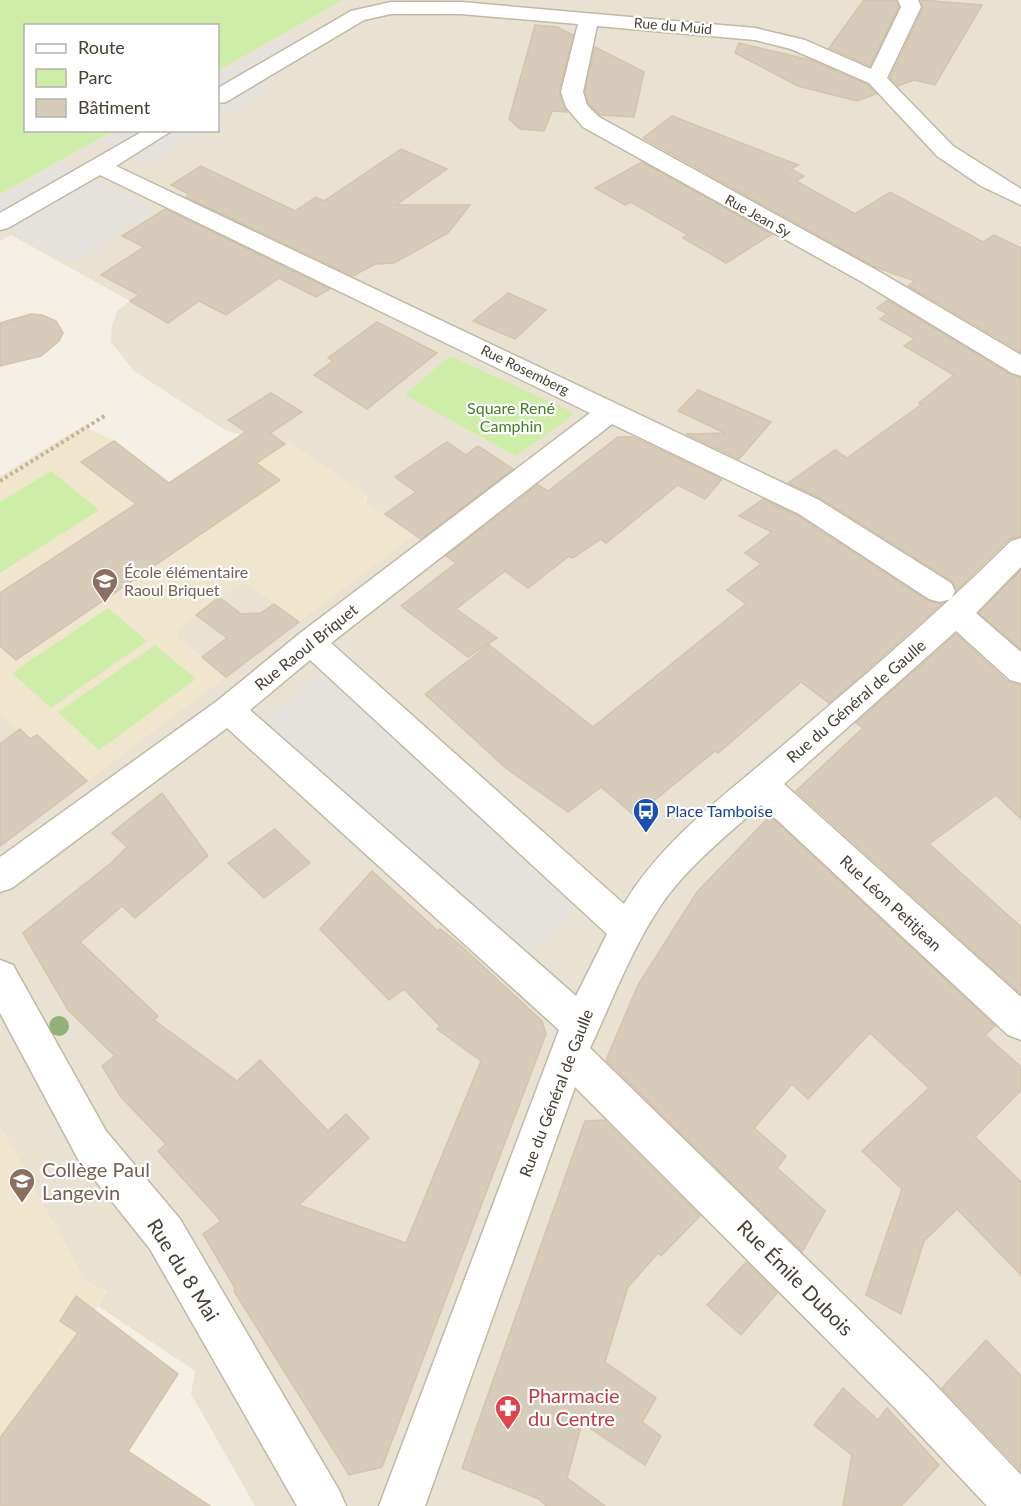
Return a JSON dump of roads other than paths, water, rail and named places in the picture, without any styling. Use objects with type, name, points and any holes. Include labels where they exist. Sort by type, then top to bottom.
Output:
[{"type":"street","points":[[876,79],[911,7],[908,0]]},
{"type":"street","name":"Rue du Muid","points":[[219,96],[358,15],[391,8],[467,4],[589,19],[755,34],[798,44],[876,79],[945,151],[988,181],[1021,198]]},
{"type":"street","name":"Rue Jean Sy","points":[[589,19],[572,92],[577,108],[591,122],[871,277],[1021,367]]},
{"type":"street","points":[[0,223],[159,132]]},
{"type":"street","name":"Rue Rosemberg","points":[[101,167],[809,507],[948,602],[1021,671]]},
{"type":"street","name":"Rue Raoul Briquet","points":[[0,877],[228,710],[310,642],[609,411]]},
{"type":"street","name":"Rue du Général de Gaulle","points":[[402,1506],[574,1039],[628,930],[649,894],[690,846],[761,784],[948,602],[1021,549]]},
{"type":"street","points":[[310,642],[628,930]]},
{"type":"street","points":[[228,710],[574,1039]]},
{"type":"street","name":"Rue Léon Petitjean","points":[[761,784],[1021,1022]]},
{"type":"street","name":"Rue du 8 Mai","points":[[0,977],[92,1145],[165,1234],[323,1506]]},
{"type":"street","name":"Rue Émile Dubois","points":[[574,1039],[1019,1506]]},
{"type":"place","name":"École élémentaire Raoul Briquet","points":[[105,604]]},
{"type":"place","name":"Place Tamboise","points":[[646,834]]},
{"type":"place","name":"Collège Paul Langevin","points":[[22,1204]]},
{"type":"place","name":"Pharmacie du Centre","points":[[508,1431]]},
{"type":"park label","name":"Square René Camphin","points":[[511,417]]}]
